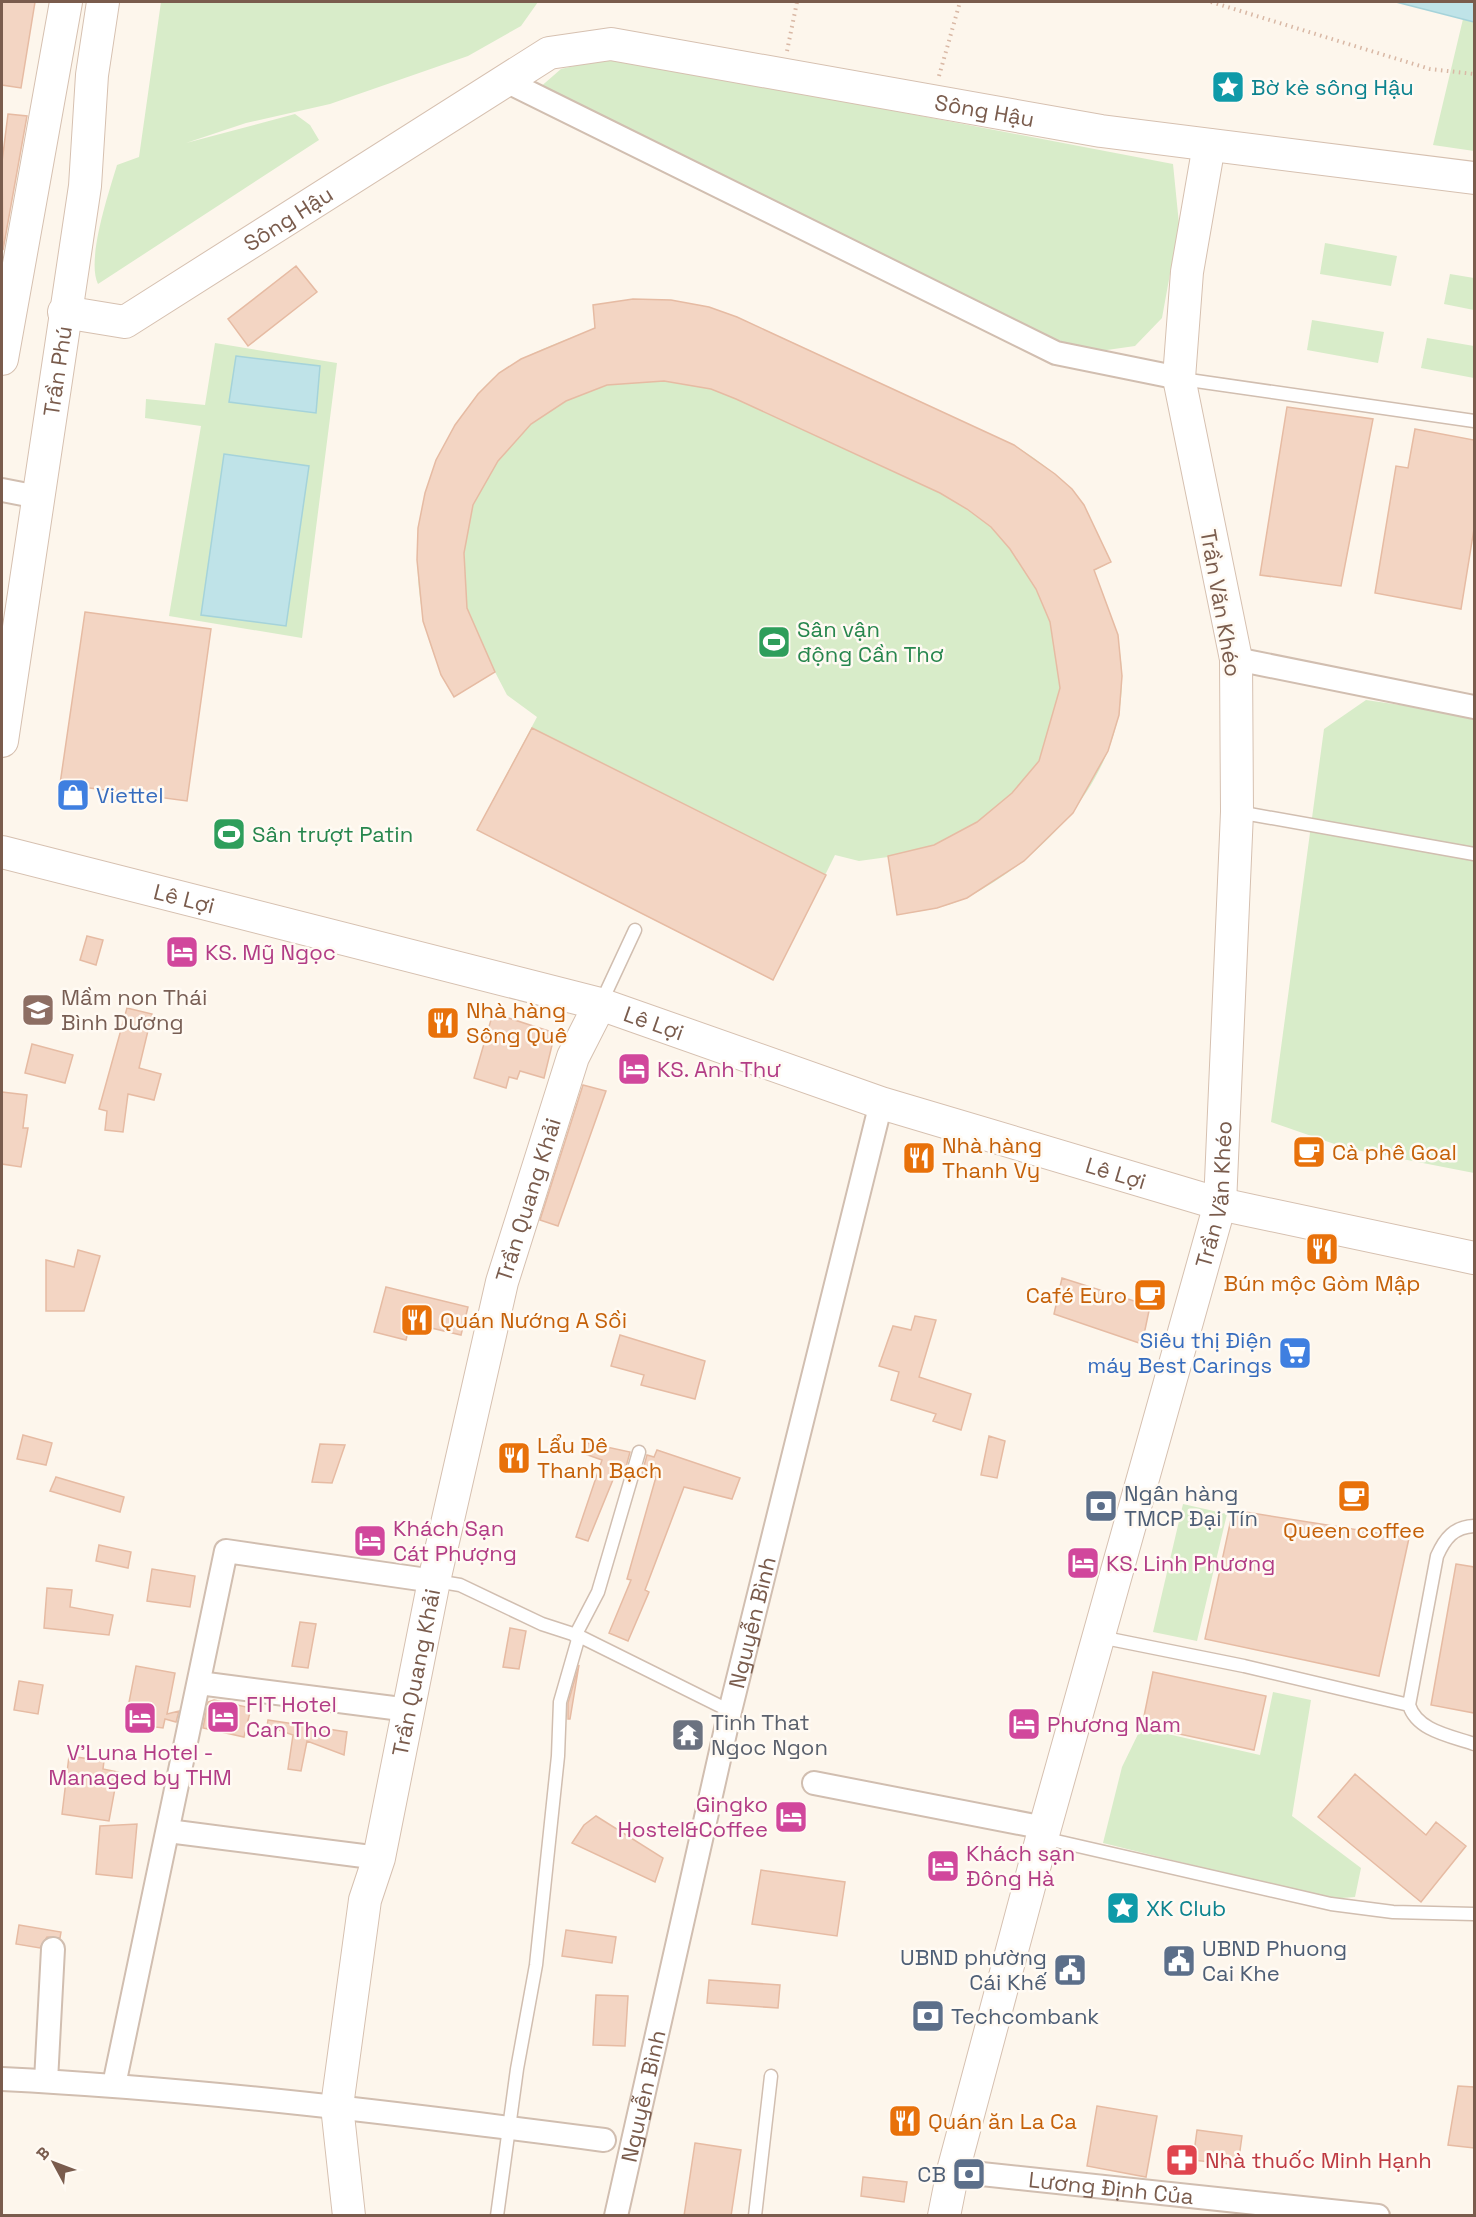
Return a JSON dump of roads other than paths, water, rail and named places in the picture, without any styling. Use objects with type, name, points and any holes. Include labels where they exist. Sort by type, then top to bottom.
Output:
[{"type":"street","points":[[2,360],[15,258],[55,67],[66,2]]},
{"type":"street","name":"Trần Phú","points":[[2,741],[64,312],[85,186],[92,75],[103,2]]},
{"type":"street","name":"Sông Hậu","points":[[64,312],[125,322],[549,53],[611,44],[1101,131],[1474,178]]},
{"type":"street","points":[[55,67],[92,75]]},
{"type":"street","points":[[504,80],[1056,353],[1179,378]]},
{"type":"street","name":"Trần Văn Khéo","points":[[944,2216],[953,2171],[1044,1833],[1220,1204],[1237,812],[1236,659],[1179,378],[1187,272],[1209,146]]},
{"type":"street","points":[[2,490],[38,498]]},
{"type":"street","points":[[1236,659],[1474,707]]},
{"type":"street","name":"Lê Lợi","points":[[2,852],[600,1004],[881,1103],[1220,1204],[1474,1258]]},
{"type":"street","name":"Trần Quang Khải","points":[[349,2216],[337,2106],[365,1900],[379,1858],[434,1581],[502,1282],[573,1057],[600,1004]]},
{"type":"street","name":"Nguyễn Bình","points":[[616,2216],[618,2141],[730,1711],[881,1103]]},
{"type":"street","points":[[114,2085],[226,1551],[434,1581]]},
{"type":"street","points":[[199,1683],[410,1710]]},
{"type":"street","points":[[814,1783],[1044,1833]]},
{"type":"street","points":[[168,1830],[379,1858]]},
{"type":"street","points":[[46,2081],[53,1949]]},
{"type":"street","points":[[2,2079],[114,2085],[337,2106],[618,2141]]},
{"type":"street","name":"Lương Định Của","points":[[953,2171],[1377,2216]]},
{"type":"lane","points":[[1179,378],[1474,421]]},
{"type":"lane","points":[[1237,812],[1474,854]]},
{"type":"lane","points":[[600,1004],[635,930]]},
{"type":"lane","points":[[497,2216],[509,2127],[536,1965],[558,1756],[560,1702],[577,1636],[598,1592],[639,1452]]},
{"type":"lane","points":[[1474,1526],[1454,1531],[1444,1540],[1437,1556],[1409,1705],[1412,1715],[1423,1725],[1474,1744]]},
{"type":"lane","points":[[434,1581],[460,1586],[542,1624],[577,1636],[730,1711]]},
{"type":"lane","points":[[1099,1637],[1244,1666],[1409,1705]]},
{"type":"lane","points":[[1044,1833],[1331,1904],[1393,1912],[1474,1914]]},
{"type":"lane","points":[[755,2216],[771,2076]]},
{"type":"water","points":[[1396,2],[1474,2],[1474,22]]},
{"type":"water","points":[[236,356],[320,366],[316,413],[229,402]]},
{"type":"water","points":[[224,454],[309,466],[286,626],[201,615]]},
{"type":"place","name":"Bờ kè sông Hậu","points":[[1228,87]]},
{"type":"place","name":"Sân vận động Cần Thơ","points":[[774,642]]},
{"type":"place","name":"Viettel","points":[[73,795]]},
{"type":"place","name":"Sân trượt Patin","points":[[229,834]]},
{"type":"place","name":"KS. Mỹ Ngọc","points":[[182,952]]},
{"type":"place","name":"Mầm non Thái Bình Dương","points":[[38,1010]]},
{"type":"place","name":"Nhà hàng Sông Quê","points":[[443,1023]]},
{"type":"place","name":"KS. Anh Thư","points":[[634,1069]]},
{"type":"place","name":"Cà phê Goal","points":[[1309,1152]]},
{"type":"place","name":"Nhà hàng Thanh Vy","points":[[919,1158]]},
{"type":"place","name":"Bún mộc Gòm Mập","points":[[1322,1249]]},
{"type":"place","name":"Café Euro","points":[[1150,1295]]},
{"type":"place","name":"Quán Nướng A Sồi","points":[[417,1320]]},
{"type":"place","name":"Siêu thị Điện máy Best Carings","points":[[1295,1353]]},
{"type":"place","name":"Lẩu Dê Thanh Bạch","points":[[514,1458]]},
{"type":"place","name":"Queen coffee","points":[[1354,1496]]},
{"type":"place","name":"Ngân hàng TMCP Đại Tín","points":[[1101,1506]]},
{"type":"place","name":"Khách Sạn Cát Phượng","points":[[370,1541]]},
{"type":"place","name":"KS. Linh Phương","points":[[1083,1563]]},
{"type":"place","name":"FIT Hotel Can Tho","points":[[223,1717]]},
{"type":"place","name":"V'Luna Hotel - Managed by THM","points":[[140,1718]]},
{"type":"place","name":"Phương Nam","points":[[1024,1724]]},
{"type":"place","name":"Tinh That Ngoc Ngon","points":[[688,1735]]},
{"type":"place","name":"Gingko Hostel&Coffee","points":[[791,1817]]},
{"type":"place","name":"Khách sạn Đông Hà","points":[[943,1866]]},
{"type":"place","name":"XK Club","points":[[1123,1908]]},
{"type":"place","name":"UBND Phuong Cai Khe","points":[[1179,1961]]},
{"type":"place","name":"UBND phường Cái Khế","points":[[1070,1970]]},
{"type":"place","name":"Techcombank","points":[[928,2016]]},
{"type":"place","name":"Quán ăn La Ca","points":[[905,2121]]},
{"type":"place","name":"Nhà thuốc Minh Hạnh","points":[[1182,2160]]},
{"type":"place","name":"CB","points":[[969,2174]]}]
